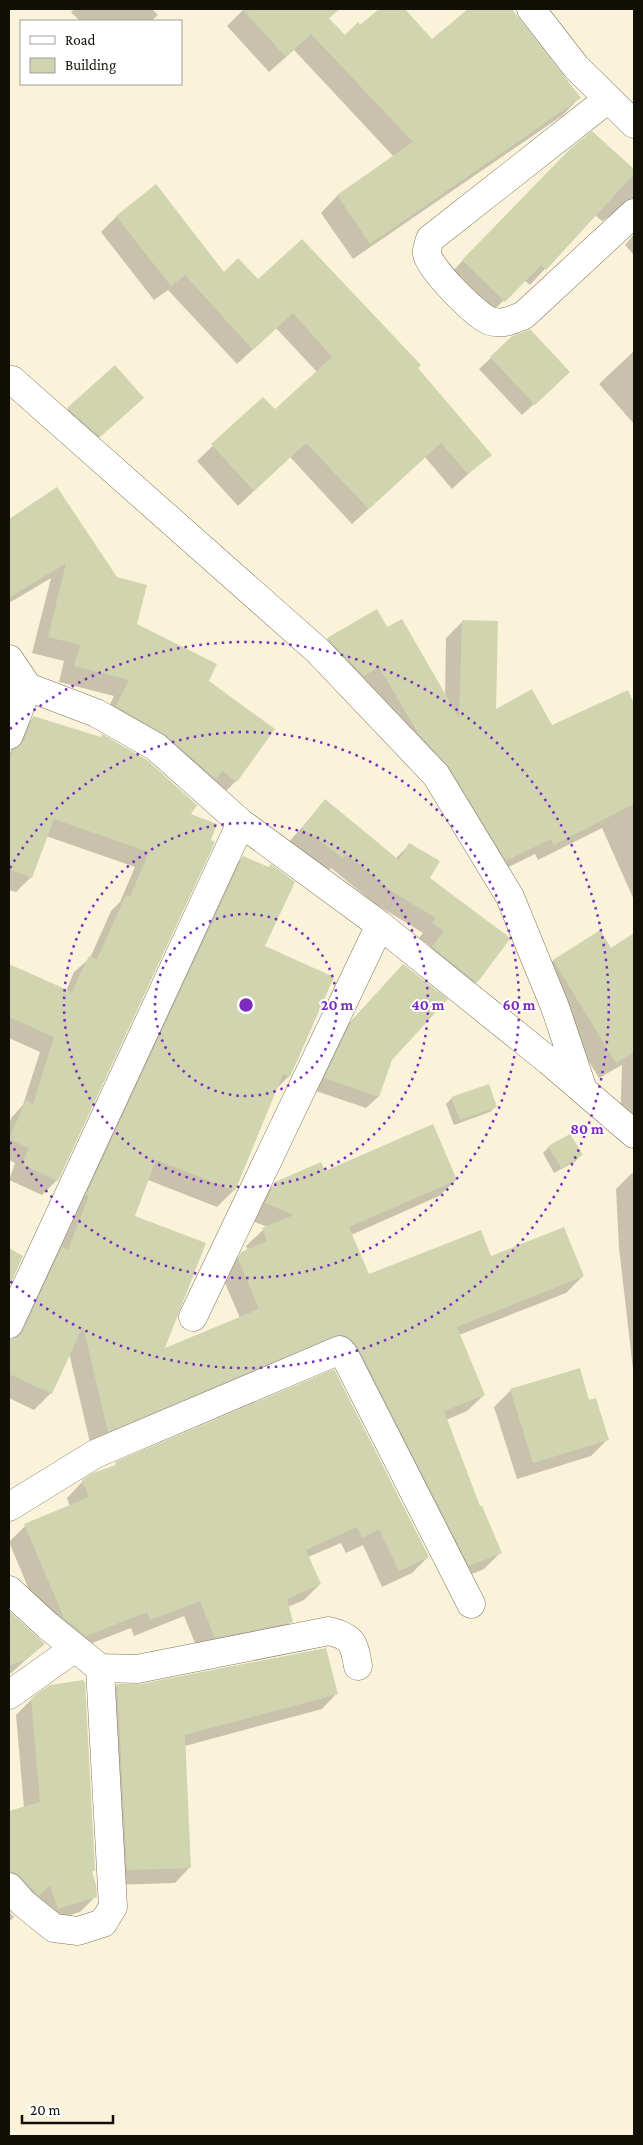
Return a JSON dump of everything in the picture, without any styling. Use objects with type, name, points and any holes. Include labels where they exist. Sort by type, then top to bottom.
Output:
[{"type":"street","points":[[530,9],[576,67],[634,124]]},
{"type":"street","points":[[608,99],[430,239],[427,254],[433,266],[467,304],[489,321],[504,323],[524,315],[634,213]]},
{"type":"street","points":[[12,380],[318,651],[436,775],[510,897],[555,1007],[583,1090]]},
{"type":"street","points":[[9,659],[18,685],[9,735]]},
{"type":"street","points":[[18,685],[96,713],[156,747],[241,823],[380,925],[549,1061],[634,1134]]},
{"type":"street","points":[[9,1324],[241,823]]},
{"type":"street","points":[[193,1317],[380,925]]},
{"type":"street","points":[[9,1507],[95,1454],[340,1350],[345,1356],[471,1604]]},
{"type":"street","points":[[9,1590],[100,1668],[137,1669],[329,1631],[345,1635],[355,1648],[358,1666]]},
{"type":"street","points":[[9,1696],[75,1648]]},
{"type":"street","points":[[9,1887],[23,1903],[54,1928],[78,1931],[103,1923],[113,1907],[100,1668]]},
{"type":"building","points":[[242,9],[340,9],[329,18],[345,35],[358,22],[360,25],[379,9],[405,9],[432,39],[468,9],[512,9],[581,98],[370,244],[337,195],[413,142],[311,34],[286,57]]},
{"type":"building","points":[[592,131],[634,169],[634,174],[546,270],[541,265],[505,302],[462,260],[571,148]]},
{"type":"building","points":[[156,184],[224,272],[238,258],[258,279],[302,239],[421,365],[418,368],[492,455],[468,474],[441,443],[369,509],[306,443],[254,491],[211,444],[263,397],[275,409],[332,357],[293,313],[253,350],[185,275],[171,286],[116,216]]},
{"type":"building","points":[[530,329],[570,372],[535,405],[490,357],[511,337]]},
{"type":"building","points":[[115,365],[144,398],[100,437],[67,408]]},
{"type":"building","points":[[57,487],[117,577],[147,585],[137,624],[217,664],[209,681],[275,729],[237,782],[222,771],[216,779],[166,735],[116,706],[129,680],[74,666],[80,645],[48,637],[66,563],[9,598],[9,519]]},
{"type":"building","points":[[377,609],[387,627],[402,619],[459,718],[462,620],[498,621],[496,709],[532,689],[552,725],[628,690],[634,704],[634,804],[554,845],[551,839],[506,861],[449,767],[418,733],[379,667],[364,676],[327,638]]},
{"type":"building","points":[[33,716],[101,737],[102,734],[147,760],[197,805],[191,814],[217,824],[211,840],[215,842],[58,1181],[22,1164],[29,1148],[9,1139],[26,1100],[33,1104],[54,1037],[9,1017],[9,964],[72,992],[89,956],[97,959],[126,895],[130,897],[149,852],[54,819],[32,878],[9,869],[9,763],[13,750],[24,741]]},
{"type":"building","points":[[325,799],[399,860],[409,843],[440,861],[430,878],[509,937],[510,939],[477,983],[432,947],[444,931],[432,923],[436,918],[388,889],[346,854],[343,858],[302,828]]},
{"type":"building","points":[[243,856],[269,867],[271,864],[295,882],[265,946],[334,977],[290,1077],[283,1074],[235,1191],[156,1160],[135,1216],[206,1243],[165,1348],[259,1309],[238,1259],[241,1252],[267,1241],[262,1228],[294,1215],[265,1203],[275,1182],[321,1162],[325,1171],[433,1124],[457,1180],[349,1227],[369,1274],[481,1230],[491,1256],[564,1227],[584,1276],[457,1327],[485,1395],[444,1411],[480,1506],[482,1506],[502,1553],[469,1566],[359,1349],[352,1340],[344,1335],[334,1336],[108,1432],[83,1326],[52,1394],[9,1374],[9,1339],[18,1337],[23,1331],[62,1247],[68,1250],[89,1196],[86,1195]]},
{"type":"building","points":[[600,930],[611,948],[634,933],[634,1052],[616,1063],[553,960]]},
{"type":"building","points":[[403,964],[448,999],[392,1060],[379,1097],[324,1078],[352,1020]]},
{"type":"building","points":[[489,1084],[497,1107],[460,1120],[451,1097]]},
{"type":"building","points":[[570,1134],[583,1155],[561,1168],[548,1146]]},
{"type":"building","points":[[9,1248],[23,1256],[9,1287]]},
{"type":"building","points":[[580,1368],[589,1400],[596,1398],[609,1440],[533,1463],[510,1389]]},
{"type":"building","points":[[334,1369],[429,1557],[399,1571],[379,1529],[362,1538],[357,1527],[306,1550],[321,1584],[287,1599],[293,1622],[215,1638],[200,1601],[150,1620],[147,1612],[86,1636],[64,1618],[24,1524],[89,1497],[82,1480],[93,1473],[116,1465],[115,1462]]},
{"type":"building","points":[[9,1611],[45,1644],[27,1659],[9,1666]]},
{"type":"building","points":[[326,1648],[338,1694],[185,1735],[191,1868],[127,1870],[117,1684],[140,1684]]},
{"type":"building","points":[[83,1680],[85,1682],[95,1871],[92,1871],[97,1897],[58,1909],[50,1885],[39,1896],[20,1876],[14,1872],[9,1872],[9,1811],[40,1802],[31,1698],[50,1685]]}]
